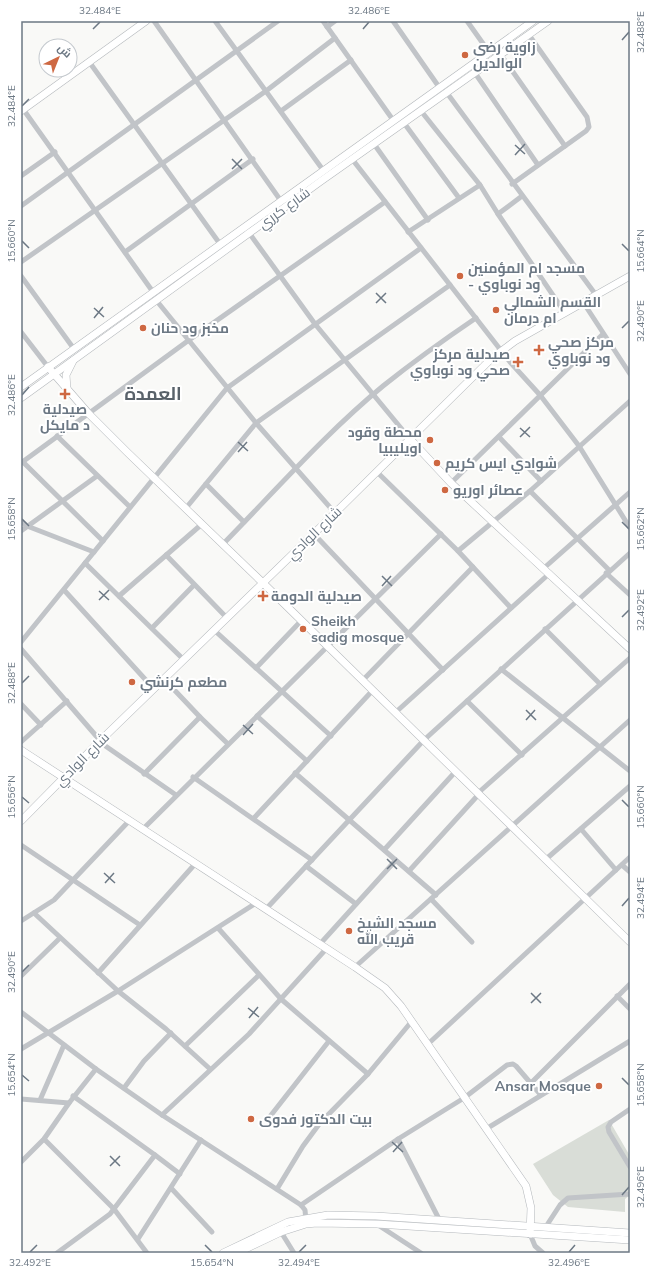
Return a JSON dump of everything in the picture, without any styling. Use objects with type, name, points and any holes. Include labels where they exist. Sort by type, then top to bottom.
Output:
[{"type":"main road","points":[[22,110],[90,63],[146,21]]},
{"type":"main road","name":"شارع كرري","points":[[21,387],[533,21]]},
{"type":"main road","name":"شارع كرري","points":[[21,398],[352,159],[548,21]]},
{"type":"main road","name":"شارع الوادي","points":[[21,821],[100,740],[264,583],[501,351],[515,341],[630,276]]},
{"type":"main road","points":[[104,327],[109,333]]},
{"type":"main road","points":[[68,391],[66,375],[74,359]]},
{"type":"main road","points":[[48,367],[89,414],[264,583],[301,621],[396,712],[630,942]]},
{"type":"main road","points":[[410,439],[451,483],[630,648]]},
{"type":"main road","points":[[21,750],[128,821],[355,966],[384,988],[412,1021],[526,1186],[531,1208],[530,1230]]},
{"type":"main road","points":[[223,1253],[276,1226],[343,1215],[440,1220],[630,1240]]},
{"type":"main road","points":[[237,1253],[306,1221],[530,1230],[545,1228],[630,1233]]},
{"type":"street","points":[[154,21],[195,80],[253,158],[281,201]]},
{"type":"street","points":[[215,21],[323,170]]},
{"type":"street","points":[[21,206],[278,21]]},
{"type":"street","points":[[323,21],[393,120]]},
{"type":"street","points":[[327,27],[335,21]]},
{"type":"street","points":[[393,21],[440,87]]},
{"type":"street","points":[[467,21],[489,52]]},
{"type":"street","points":[[512,184],[586,131],[589,127],[589,122],[528,35]]},
{"type":"street","points":[[21,262],[164,164],[266,91],[335,38]]},
{"type":"street","points":[[501,55],[565,146]]},
{"type":"street","points":[[281,111],[351,60]]},
{"type":"street","points":[[90,63],[220,244]]},
{"type":"street","points":[[475,73],[538,165]]},
{"type":"street","points":[[447,93],[512,184],[596,295]]},
{"type":"street","points":[[22,110],[69,171],[153,292]]},
{"type":"street","points":[[420,111],[480,185],[565,313]]},
{"type":"street","points":[[404,122],[459,198]]},
{"type":"street","points":[[374,144],[428,220]]},
{"type":"street","points":[[21,176],[55,152]]},
{"type":"street","points":[[125,252],[253,158]]},
{"type":"street","points":[[352,159],[501,351],[540,395],[579,446],[630,528]]},
{"type":"street","points":[[408,232],[480,185]]},
{"type":"street","points":[[498,214],[522,196]]},
{"type":"street","points":[[103,541],[22,463],[189,340],[385,202]]},
{"type":"street","points":[[244,227],[315,324],[372,395],[410,439]]},
{"type":"street","points":[[21,642],[228,388],[420,248]]},
{"type":"street","points":[[21,276],[74,349]]},
{"type":"street","points":[[186,508],[256,423],[450,286]]},
{"type":"street","points":[[156,300],[256,423],[296,470],[336,513]]},
{"type":"street","points":[[583,302],[630,374]]},
{"type":"street","points":[[222,544],[372,395],[449,336],[476,318]]},
{"type":"street","points":[[21,332],[48,367]]},
{"type":"street","points":[[451,483],[603,334]]},
{"type":"street","points":[[458,551],[530,491],[630,401]]},
{"type":"street","points":[[57,436],[130,507]]},
{"type":"street","points":[[499,437],[541,481]]},
{"type":"street","points":[[377,472],[458,551],[511,608]]},
{"type":"street","points":[[21,531],[98,476]]},
{"type":"street","points":[[206,484],[244,522]]},
{"type":"street","points":[[530,491],[630,594]]},
{"type":"street","points":[[544,568],[630,492]]},
{"type":"street","points":[[21,521],[27,526],[94,552]]},
{"type":"street","points":[[119,596],[202,524]]},
{"type":"street","points":[[314,533],[443,670]]},
{"type":"street","points":[[142,830],[441,534]]},
{"type":"street","points":[[266,909],[351,820],[424,740],[630,552]]},
{"type":"street","points":[[166,555],[227,618]]},
{"type":"street","points":[[86,563],[184,660]]},
{"type":"street","points":[[363,680],[473,567]]},
{"type":"street","points":[[396,712],[550,573]]},
{"type":"street","points":[[152,628],[194,585]]},
{"type":"street","points":[[64,590],[154,689]]},
{"type":"street","points":[[256,668],[301,621]]},
{"type":"street","points":[[545,629],[600,684]]},
{"type":"street","points":[[214,630],[331,736]]},
{"type":"street","points":[[21,649],[100,740],[144,774],[176,795]]},
{"type":"street","points":[[409,871],[479,794],[630,658]]},
{"type":"street","points":[[501,669],[630,771]]},
{"type":"street","points":[[164,679],[228,744]]},
{"type":"street","points":[[254,818],[373,690]]},
{"type":"street","points":[[21,742],[67,701]]},
{"type":"street","points":[[467,701],[522,756]]},
{"type":"street","points":[[21,704],[40,725]]},
{"type":"street","points":[[257,716],[307,761]]},
{"type":"street","points":[[144,774],[200,717]]},
{"type":"street","points":[[355,966],[630,720]]},
{"type":"street","points":[[384,850],[456,771]]},
{"type":"street","points":[[295,773],[436,894]]},
{"type":"street","points":[[194,778],[254,818],[312,860]]},
{"type":"street","points":[[546,860],[630,786]]},
{"type":"street","points":[[21,921],[54,900],[71,880],[128,821]]},
{"type":"street","points":[[581,829],[616,870]]},
{"type":"street","points":[[21,845],[140,925]]},
{"type":"street","points":[[428,1044],[630,857]]},
{"type":"street","points":[[320,944],[396,860]]},
{"type":"street","points":[[98,973],[195,864]]},
{"type":"street","points":[[622,864],[630,872]]},
{"type":"street","points":[[306,866],[356,904]]},
{"type":"street","points":[[431,899],[472,942]]},
{"type":"street","points":[[21,1049],[118,991],[256,903]]},
{"type":"street","points":[[34,913],[118,991],[171,1033],[210,1069]]},
{"type":"street","points":[[218,928],[281,999],[368,1074]]},
{"type":"street","points":[[21,976],[60,938]]},
{"type":"street","points":[[162,1115],[249,1034],[327,948]]},
{"type":"street","points":[[185,1046],[259,975]]},
{"type":"street","points":[[531,1083],[630,984]]},
{"type":"street","points":[[617,996],[630,1009]]},
{"type":"street","points":[[21,1012],[96,1069],[162,1115],[301,1205],[305,1210],[306,1221]]},
{"type":"street","points":[[277,1189],[315,1129],[368,1074],[412,1021]]},
{"type":"street","points":[[124,1088],[142,1064],[171,1033]]},
{"type":"street","points":[[268,1119],[329,1041]]},
{"type":"street","points":[[486,1129],[540,1094],[630,1041]]},
{"type":"street","points":[[40,1100],[64,1045]]},
{"type":"street","points":[[301,1205],[398,1139],[464,1098],[510,1064],[516,1066],[540,1094]]},
{"type":"street","points":[[21,1162],[44,1139],[74,1096],[96,1069]]},
{"type":"street","points":[[74,1096],[180,1174]]},
{"type":"street","points":[[21,1099],[69,1103]]},
{"type":"street","points":[[630,1109],[611,1122],[608,1127],[609,1132],[630,1167]]},
{"type":"street","points":[[44,1139],[114,1209],[138,1239],[147,1253]]},
{"type":"street","points":[[398,1139],[440,1220]]},
{"type":"street","points":[[138,1239],[201,1140]]},
{"type":"street","points":[[57,1253],[106,1217],[114,1209],[155,1155]]},
{"type":"street","points":[[171,1188],[212,1232]]},
{"type":"street","points":[[545,1228],[557,1208],[568,1198],[630,1194]]},
{"type":"street","points":[[377,1224],[421,1253]]},
{"type":"street","points":[[530,1230],[535,1246],[543,1253]]},
{"type":"street","points":[[281,1232],[294,1253]]},
{"type":"shaded area","points":[[609,1120],[630,1156],[630,1195],[625,1199],[625,1212],[568,1207],[553,1195],[533,1164]]},
{"type":"place","name":"زاوية رضى الوالدين","points":[[465,55]]},
{"type":"place","name":"مسجد ام المؤمنين - ود نوباوي","points":[[460,276]]},
{"type":"place","name":"القسم الشمالي ام درمان","points":[[496,310]]},
{"type":"place","name":"مخبز ود حنان","points":[[143,328]]},
{"type":"place","name":"مركز صحي ود نوباوي","points":[[539,350]]},
{"type":"place","name":"صيدلية مركز صحي ود نوباوي","points":[[518,362]]},
{"type":"place","name":"صيدلية د مايكل","points":[[65,394]]},
{"type":"place","name":"محطة وقود اويليبيا","points":[[430,440]]},
{"type":"place","name":"شوادي ايس كريم","points":[[437,463]]},
{"type":"place","name":"عصائر اوريو","points":[[445,490]]},
{"type":"place","name":"صيدلية الدومة","points":[[263,596]]},
{"type":"place","name":"Sheikh sadig mosque","points":[[303,629]]},
{"type":"place","name":"مطعم كرنشي","points":[[132,682]]},
{"type":"place","name":"مسجد الشيخ قريب الله","points":[[349,931]]},
{"type":"place","name":"Ansar Mosque","points":[[599,1086]]},
{"type":"place","name":"بيت الدكتور فدوى","points":[[251,1119]]},
{"type":"district","name":"العمدة","points":[[153,393]]}]
